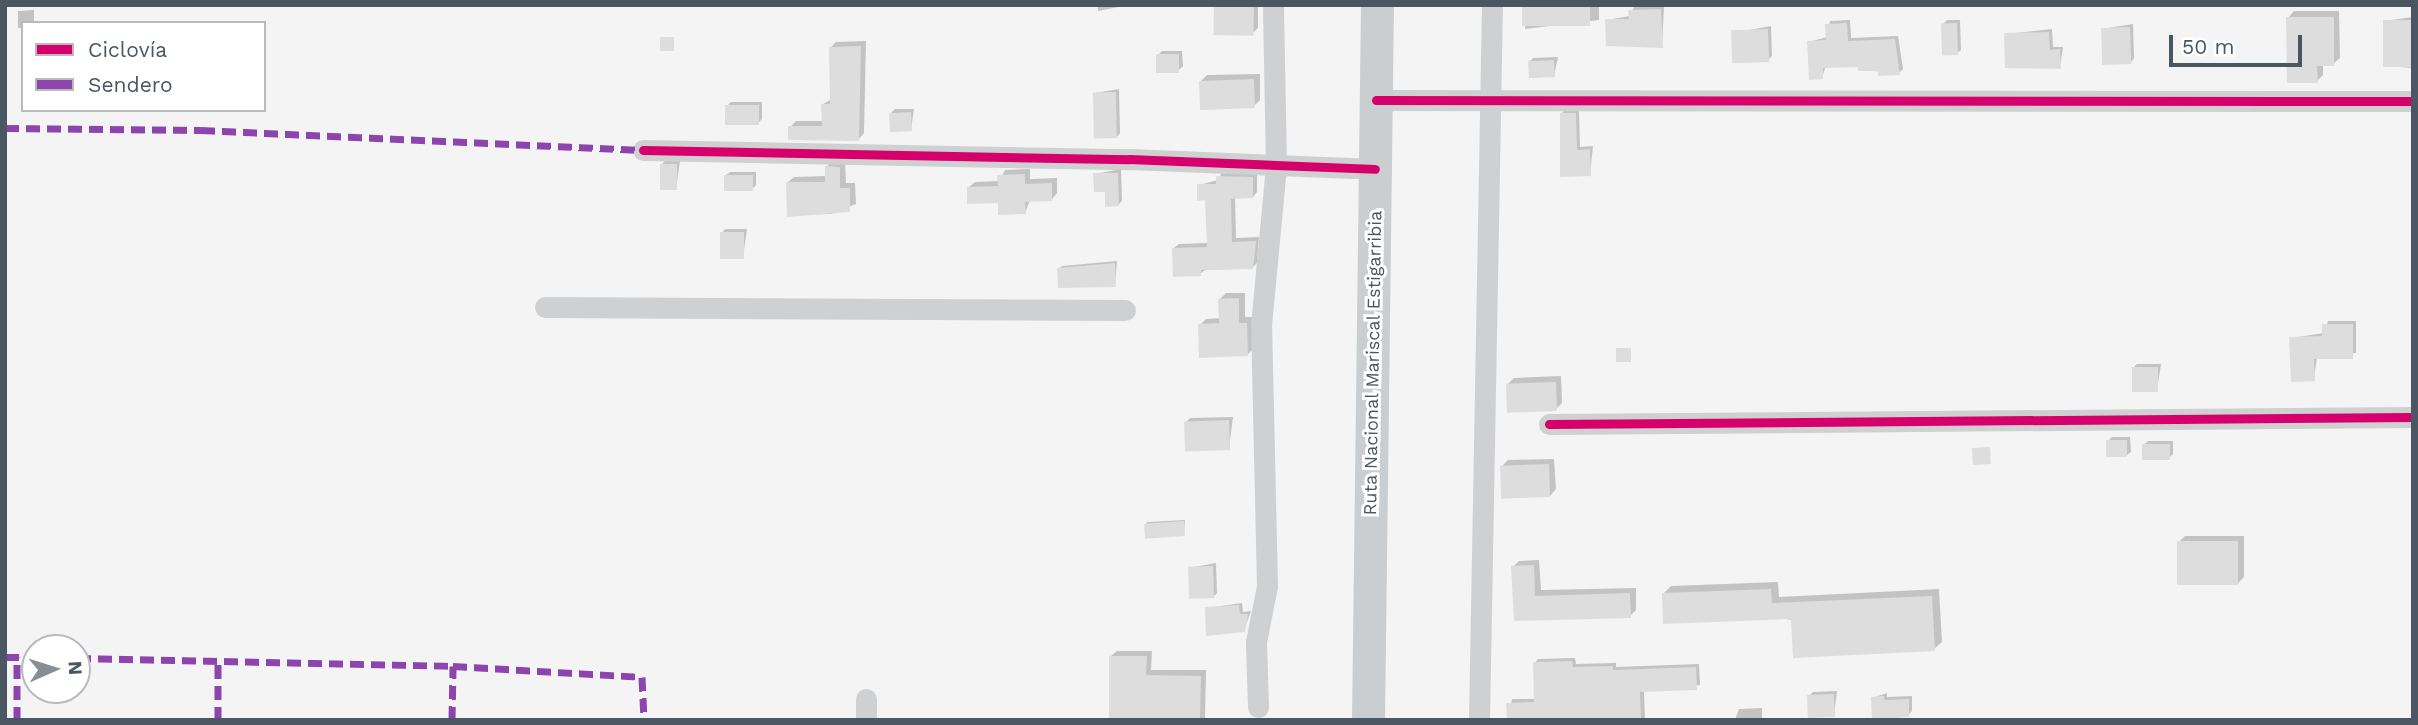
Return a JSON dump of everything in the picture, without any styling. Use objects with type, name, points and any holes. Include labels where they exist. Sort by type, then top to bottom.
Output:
[{"type":"main road","name":"Ruta Nacional Mariscal Estigarribia","points":[[1368,720],[1377,5]]},
{"type":"street","points":[[1258,707],[1256,642],[1267,586],[1261,325],[1276,165],[1273,5]]},
{"type":"street","points":[[1479,720],[1492,5]]},
{"type":"street","points":[[1376,100],[2413,101]]},
{"type":"street","points":[[643,150],[1375,169]]},
{"type":"street","points":[[545,307],[1125,310]]},
{"type":"street","points":[[1549,424],[2413,417]]},
{"type":"building","points":[[1214,5],[1254,6],[1253,36],[1213,35]]},
{"type":"building","points":[[1522,5],[1590,5],[1590,26],[1522,26]]},
{"type":"building","points":[[1661,9],[1663,48],[1606,46],[1605,19],[1629,19],[1628,10]]},
{"type":"building","points":[[2286,17],[2334,17],[2334,66],[2317,66],[2318,83],[2287,83]]},
{"type":"building","points":[[2383,20],[2413,20],[2413,67],[2383,67]]},
{"type":"building","points":[[1847,23],[1848,41],[1895,39],[1900,75],[1878,76],[1878,71],[1858,71],[1858,67],[1823,68],[1823,79],[1809,80],[1807,41],[1826,40],[1825,24]]},
{"type":"building","points":[[1957,23],[1958,55],[1942,56],[1941,24]]},
{"type":"building","points":[[2130,27],[2131,64],[2102,65],[2101,28]]},
{"type":"building","points":[[1768,29],[1769,62],[1732,63],[1731,30]]},
{"type":"building","points":[[2049,32],[2050,50],[2060,49],[2061,69],[2005,68],[2004,33]]},
{"type":"building","points":[[660,37],[674,37],[674,51],[660,51]]},
{"type":"building","points":[[861,46],[859,141],[788,140],[788,126],[822,126],[821,104],[830,104],[829,47]]},
{"type":"building","points":[[1156,54],[1179,54],[1179,73],[1156,73]]},
{"type":"building","points":[[1554,60],[1555,77],[1529,78],[1528,61]]},
{"type":"building","points":[[1254,79],[1255,108],[1200,110],[1199,81]]},
{"type":"building","points":[[1093,92],[1116,92],[1117,138],[1094,138]]},
{"type":"building","points":[[725,105],[759,105],[759,125],[725,125]]},
{"type":"building","points":[[911,112],[912,131],[890,132],[889,113]]},
{"type":"building","points":[[1560,113],[1576,113],[1577,150],[1590,149],[1591,176],[1560,177]]},
{"type":"building","points":[[660,164],[677,164],[677,190],[660,190]]},
{"type":"building","points":[[825,166],[840,167],[840,188],[850,188],[850,212],[787,217],[786,182],[825,182]]},
{"type":"building","points":[[1093,173],[1118,173],[1119,206],[1105,207],[1105,192],[1094,192]]},
{"type":"building","points":[[1025,174],[1025,184],[1052,183],[1052,201],[1025,202],[1026,214],[998,215],[998,203],[967,204],[967,187],[998,186],[997,175]]},
{"type":"building","points":[[724,175],[753,175],[753,191],[724,191]]},
{"type":"building","points":[[1216,176],[1253,177],[1253,198],[1231,199],[1232,242],[1256,241],[1253,269],[1201,270],[1201,276],[1173,277],[1172,248],[1207,247],[1205,200],[1197,201],[1197,184],[1216,184]]},
{"type":"building","points":[[720,232],[744,232],[744,259],[720,259]]},
{"type":"building","points":[[1115,263],[1116,287],[1058,288],[1057,268]]},
{"type":"building","points":[[1239,298],[1239,323],[1247,323],[1248,356],[1199,358],[1198,324],[1219,323],[1218,299]]},
{"type":"building","points":[[2322,324],[2353,324],[2353,359],[2314,359],[2315,381],[2291,382],[2289,337],[2322,336]]},
{"type":"building","points":[[1616,348],[1631,348],[1631,362],[1616,362]]},
{"type":"building","points":[[2132,367],[2158,367],[2158,392],[2132,392]]},
{"type":"building","points":[[1556,382],[1557,411],[1507,413],[1506,384]]},
{"type":"building","points":[[1229,420],[1230,450],[1185,452],[1184,422]]},
{"type":"building","points":[[2106,440],[2127,440],[2127,457],[2106,457]]},
{"type":"building","points":[[2142,444],[2170,444],[2170,460],[2142,460]]},
{"type":"building","points":[[1990,447],[1991,464],[1973,465],[1972,448]]},
{"type":"building","points":[[1549,464],[1550,497],[1501,499],[1500,466]]},
{"type":"building","points":[[1184,521],[1185,536],[1145,539],[1144,524]]},
{"type":"building","points":[[2177,541],[2238,541],[2238,585],[2177,585]]},
{"type":"building","points":[[1534,565],[1535,596],[1630,593],[1631,618],[1514,621],[1511,566]]},
{"type":"building","points":[[1213,566],[1214,598],[1189,599],[1188,567]]},
{"type":"building","points":[[1771,589],[1772,603],[1932,596],[1935,651],[1793,658],[1791,619],[1663,624],[1662,593]]},
{"type":"building","points":[[1239,605],[1240,614],[1248,614],[1245,632],[1206,636],[1205,607]]},
{"type":"building","points":[[1109,656],[1147,656],[1146,675],[1201,676],[1200,720],[1109,720]]},
{"type":"building","points":[[1572,661],[1573,667],[1613,666],[1613,670],[1696,667],[1697,690],[1640,692],[1641,720],[1507,720],[1506,703],[1534,702],[1533,662]]},
{"type":"building","points":[[1834,694],[1835,717],[1808,718],[1807,695]]},
{"type":"building","points":[[1884,696],[1884,700],[1909,699],[1909,717],[1872,720],[1871,697]]},
{"type":"marked path","points":[[5,128],[201,130],[643,150]]},
{"type":"marked path","points":[[5,657],[21,657]]},
{"type":"marked path","points":[[17,657],[17,720]]},
{"type":"marked path","points":[[91,658],[453,666],[642,677],[644,720]]},
{"type":"marked path","points":[[218,661],[218,720]]},
{"type":"marked path","points":[[452,720],[453,666]]},
{"type":"cycle path","points":[[1376,100],[2413,101]]},
{"type":"cycle path","points":[[643,150],[1129,159],[1375,169]]},
{"type":"cycle path","points":[[1549,424],[2413,417]]}]
